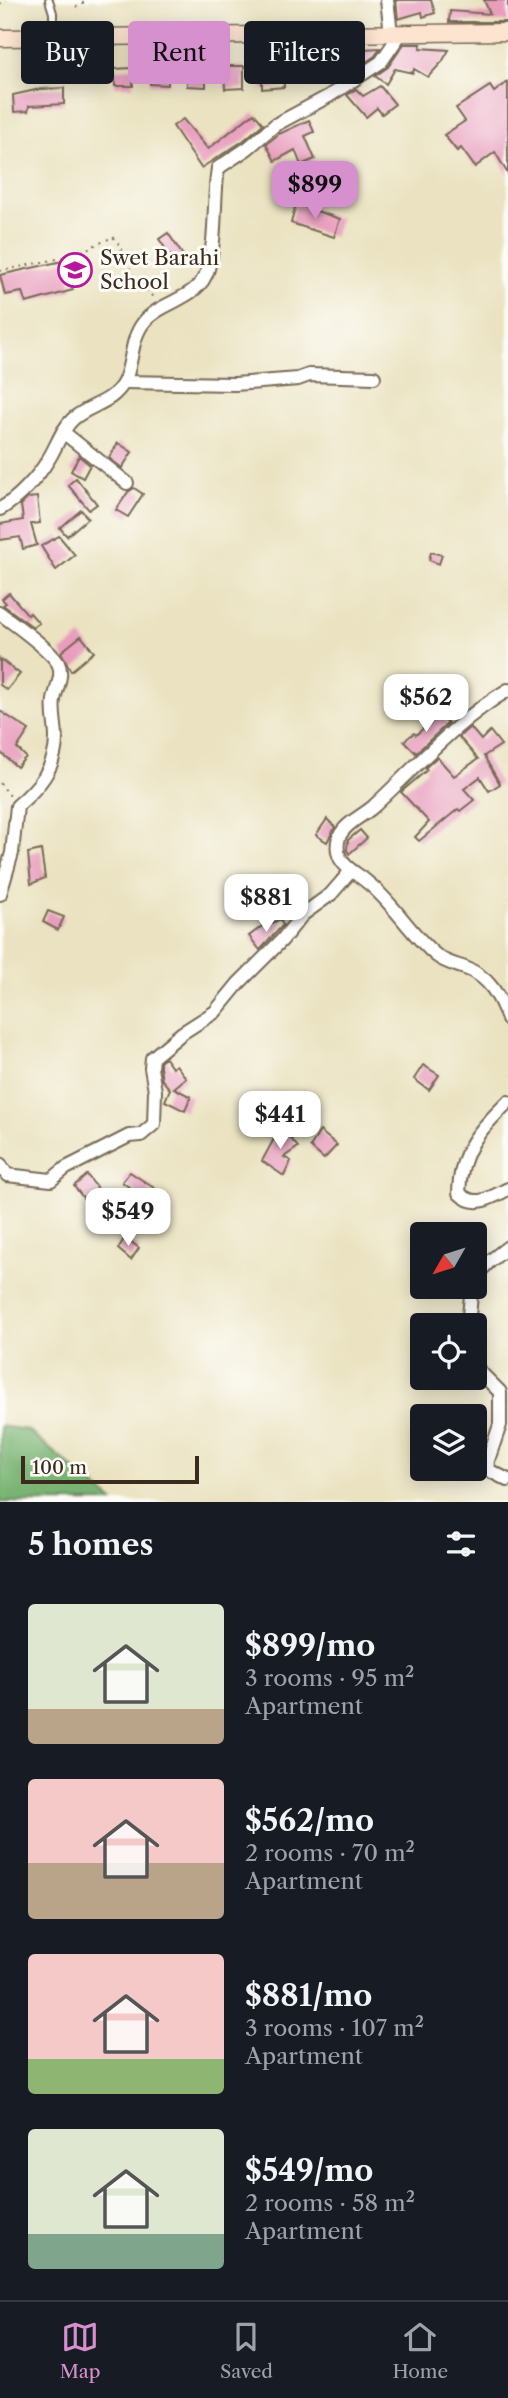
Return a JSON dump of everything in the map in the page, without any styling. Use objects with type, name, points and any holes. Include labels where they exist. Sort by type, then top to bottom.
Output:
[{"type":"main road","points":[[114,36],[508,32]]},
{"type":"main road","points":[[0,38],[21,38]]},
{"type":"street","points":[[0,509],[9,504],[47,463],[62,432],[74,418],[109,401],[124,382],[142,325],[163,307],[179,301],[196,288],[208,271],[214,236],[218,168],[248,148],[275,125],[329,96],[381,62],[396,33],[387,0]]},
{"type":"street","points":[[124,382],[235,384],[298,379],[309,375],[373,377]]},
{"type":"street","points":[[62,432],[127,483]]},
{"type":"street","points":[[0,613],[50,652],[60,666],[59,684],[54,698],[56,736],[52,764],[36,790],[17,806],[12,853],[0,894]]},
{"type":"street","points":[[508,690],[450,732],[369,812],[340,833],[339,855],[351,871],[388,899],[400,917],[434,954],[447,963],[481,975],[501,1000],[508,1019]]},
{"type":"street","points":[[0,1164],[7,1175],[51,1180],[66,1168],[128,1136],[141,1135],[154,1124],[155,1091],[150,1068],[152,1058],[215,1012],[302,915],[331,894],[351,871]]},
{"type":"street","points":[[508,1102],[471,1142],[459,1178],[459,1193],[467,1201],[477,1203],[508,1189]]},
{"type":"street","points":[[487,1264],[508,1247]]},
{"type":"street","points":[[487,1378],[500,1392],[500,1425],[487,1463],[490,1471],[508,1480]]},
{"type":"lane","points":[[49,0],[53,21]]},
{"type":"path","points":[[0,4],[6,0]]},
{"type":"path","points":[[76,7],[88,1]]},
{"type":"path","points":[[0,271],[71,256],[113,237],[134,278],[163,307]]},
{"type":"path","points":[[0,783],[17,806]]},
{"type":"green space","points":[[0,1426],[27,1430],[114,1502],[0,1502]]},
{"type":"building","points":[[396,0],[431,0],[435,13],[423,17],[422,12],[398,19]]},
{"type":"building","points":[[484,0],[508,0],[508,22],[449,22],[450,11],[490,14]]},
{"type":"building","points":[[404,44],[421,44],[420,48],[449,50],[428,77],[414,69],[413,73],[395,69],[386,84],[375,76],[388,67]]},
{"type":"building","points":[[380,48],[375,56],[365,62],[365,49]]},
{"type":"building","points":[[230,66],[244,66],[244,88],[225,89],[225,84],[230,84]]},
{"type":"building","points":[[128,68],[128,84],[133,86],[115,86],[114,69]]},
{"type":"building","points":[[508,82],[508,174],[495,152],[475,167],[461,148],[457,151],[444,135],[465,121],[456,108],[490,86],[494,92]]},
{"type":"building","points":[[187,84],[206,84],[206,87]]},
{"type":"building","points":[[262,84],[284,84],[284,87],[262,89]]},
{"type":"building","points":[[380,86],[395,104],[382,114],[377,108],[366,117],[347,95],[356,89],[363,96]]},
{"type":"building","points":[[64,88],[64,104],[29,106],[28,111],[14,112],[13,95],[40,89]]},
{"type":"building","points":[[254,113],[263,124],[243,141],[201,168],[173,126],[183,119],[208,149]]},
{"type":"building","points":[[309,120],[314,132],[305,136],[315,159],[301,165],[295,150],[275,161],[266,144],[279,134]]},
{"type":"building","points":[[296,204],[340,219],[334,237],[291,223]]},
{"type":"building","points":[[168,233],[188,263],[179,269],[159,239]]},
{"type":"building","points":[[72,259],[74,270],[68,271],[73,290],[26,303],[22,292],[5,295],[0,275]]},
{"type":"building","points":[[118,443],[132,452],[122,468],[109,458]]},
{"type":"building","points":[[79,456],[90,465],[83,478],[71,471]]},
{"type":"building","points":[[76,478],[97,504],[89,510],[68,485]]},
{"type":"building","points":[[134,488],[143,494],[128,517],[116,510],[128,492]]},
{"type":"building","points":[[37,497],[40,523],[31,524],[37,545],[23,549],[20,537],[0,540],[0,524],[23,520],[21,505],[28,498]]},
{"type":"building","points":[[81,510],[88,518],[67,536],[60,528]]},
{"type":"building","points":[[59,536],[75,555],[56,570],[41,546]]},
{"type":"building","points":[[431,552],[442,555],[439,564],[429,560]]},
{"type":"building","points":[[9,593],[28,615],[30,613],[39,623],[33,627],[3,605],[6,603],[2,599]]},
{"type":"building","points":[[81,636],[94,652],[71,671],[61,652]]},
{"type":"building","points":[[0,659],[20,674],[7,690],[0,685]]},
{"type":"building","points":[[0,711],[29,730],[17,748],[26,757],[17,767],[0,752]]},
{"type":"building","points":[[439,714],[448,723],[416,753],[404,741],[414,733],[416,735]]},
{"type":"building","points":[[470,727],[481,740],[490,731],[501,745],[484,756],[500,784],[489,791],[480,777],[464,789],[474,800],[460,811],[458,809],[419,841],[415,837],[429,822],[401,792],[427,770],[425,768],[437,757],[454,776],[478,759],[459,737]]},
{"type":"building","points":[[327,819],[335,827],[327,842],[316,835]]},
{"type":"building","points":[[360,830],[367,838],[349,854],[348,840]]},
{"type":"building","points":[[41,850],[45,878],[31,884],[28,853]]},
{"type":"building","points":[[48,911],[64,917],[58,930],[43,922]]},
{"type":"building","points":[[280,919],[283,925],[260,950],[249,936],[265,924],[267,926]]},
{"type":"building","points":[[165,1058],[172,1068],[176,1065],[186,1078],[174,1088],[191,1097],[185,1111],[165,1101],[170,1089],[162,1080],[160,1062]]},
{"type":"building","points":[[423,1065],[439,1075],[429,1090],[414,1079]]},
{"type":"building","points":[[279,1125],[298,1147],[284,1157],[291,1161],[284,1176],[262,1161],[275,1137],[271,1132]]},
{"type":"building","points":[[320,1131],[337,1145],[324,1159],[310,1147]]},
{"type":"building","points":[[130,1172],[154,1188],[144,1198],[122,1182]]},
{"type":"building","points":[[87,1175],[117,1214],[104,1225],[74,1186]]},
{"type":"building","points":[[125,1237],[139,1248],[131,1260],[118,1249]]},
{"type":"place","name":"Swet Barahi School","points":[[75,270]]}]
